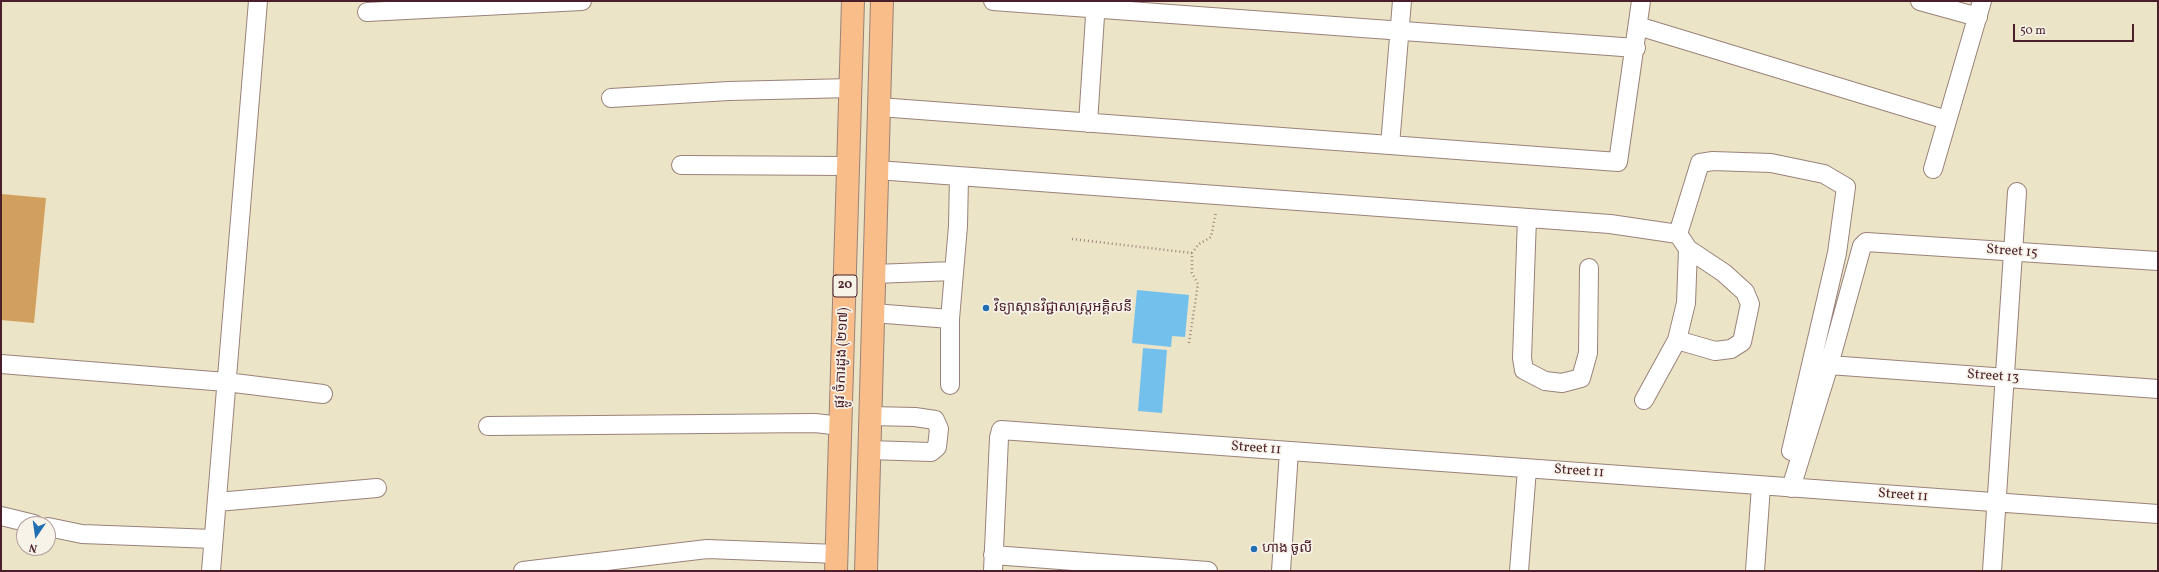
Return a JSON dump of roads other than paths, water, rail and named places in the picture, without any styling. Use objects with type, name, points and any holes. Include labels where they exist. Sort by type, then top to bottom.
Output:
[{"type":"main road","name":"ផ្លូវ ចំការដូង (២១៧)","points":[[837,563],[853,1]]},
{"type":"main road","name":"ផ្លូវ ចំការដូង (២១៧)","points":[[866,571],[882,1]]},
{"type":"street","points":[[211,571],[258,1]]},
{"type":"street","points":[[367,12],[582,1]]},
{"type":"street","points":[[993,1],[1096,5],[1399,31],[1636,48]]},
{"type":"street","points":[[1390,145],[1402,1]]},
{"type":"street","points":[[879,107],[1618,162],[1636,48],[1641,1]]},
{"type":"street","points":[[1920,1],[1980,9],[1933,169]]},
{"type":"street","points":[[1088,122],[1096,5]]},
{"type":"street","points":[[1638,26],[1948,120]]},
{"type":"street","points":[[611,98],[729,91],[851,88]]},
{"type":"street","points":[[1644,400],[1677,340],[1686,303],[1683,241],[1700,163],[1713,161],[1771,163],[1824,174],[1846,187],[1837,253],[1788,465]]},
{"type":"street","points":[[681,165],[848,166]]},
{"type":"street","points":[[877,170],[1610,224],[1683,241],[1724,273],[1744,292],[1750,304],[1742,342],[1731,349],[1715,351],[1677,340]]},
{"type":"street","points":[[950,385],[950,319],[958,226],[959,176]]},
{"type":"street","points":[[1992,571],[2017,192]]},
{"type":"street","points":[[1527,218],[1522,358],[1524,370],[1545,381],[1562,383],[1581,378],[1588,353],[1589,268]]},
{"type":"street","name":"Street 15","points":[[1829,365],[1862,246],[1866,242],[2158,261]]},
{"type":"street","points":[[874,274],[954,271]]},
{"type":"street","points":[[873,313],[950,319]]},
{"type":"street","points":[[1,364],[226,382],[323,394]]},
{"type":"street","points":[[1791,488],[1829,365]]},
{"type":"street","name":"Street 13","points":[[1829,365],[2158,388]]},
{"type":"street","points":[[869,450],[931,452],[938,447],[940,429],[935,420],[870,416]]},
{"type":"street","points":[[488,426],[815,423],[841,426]]},
{"type":"street","name":"Street 11","points":[[993,563],[999,438],[1001,430],[2158,514]]},
{"type":"street","points":[[1281,571],[1289,451]]},
{"type":"street","points":[[1519,571],[1527,469]]},
{"type":"street","points":[[1755,571],[1761,486]]},
{"type":"street","points":[[217,502],[377,488]]},
{"type":"street","points":[[1,516],[16,520]]},
{"type":"street","points":[[56,529],[82,534],[213,539]]},
{"type":"street","points":[[523,571],[707,549],[837,563]]},
{"type":"street","points":[[993,563],[1208,571]]},
{"type":"water","points":[[1137,290],[1189,295],[1185,337],[1172,336],[1171,347],[1132,343]]},
{"type":"water","points":[[1143,348],[1167,350],[1162,413],[1138,411]]},
{"type":"place","name":"វិទ្យាស្ថានវិជ្ជាសាស្រ្តអគ្គិសនី","points":[[986,308]]},
{"type":"place","name":"ហាង ចូលី","points":[[1254,549]]}]
